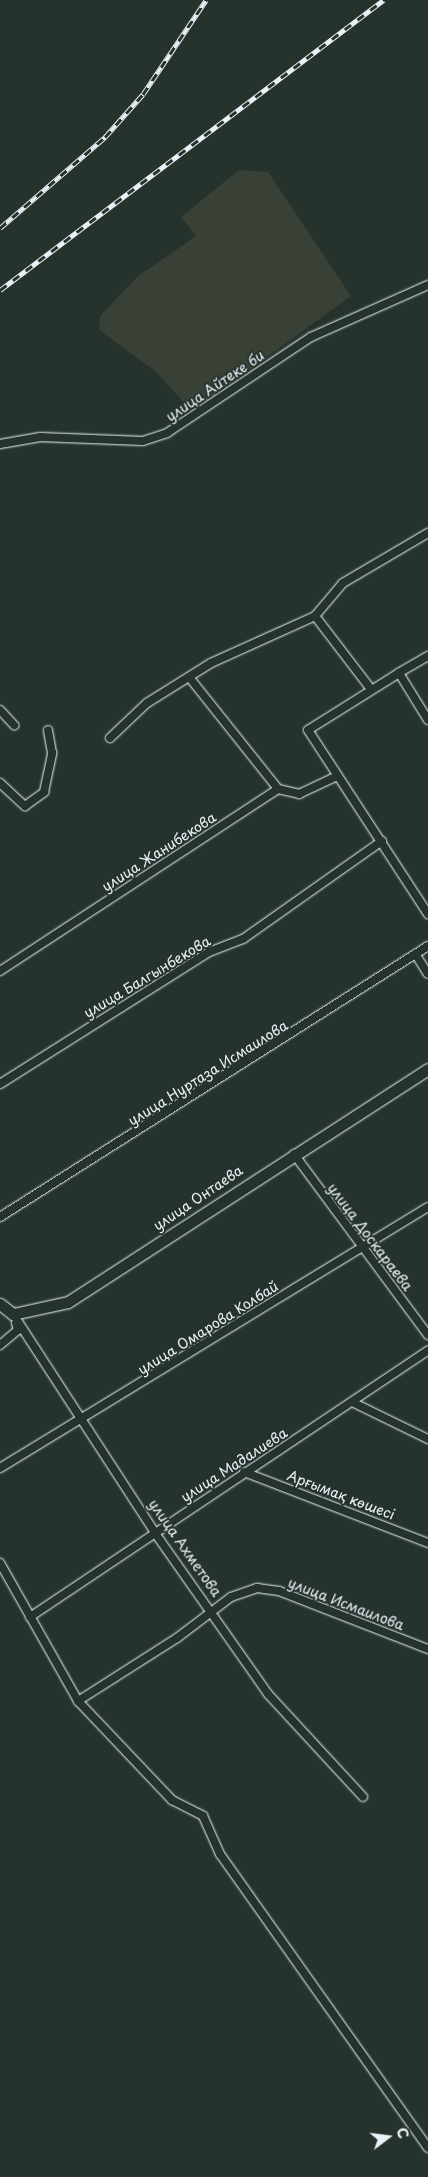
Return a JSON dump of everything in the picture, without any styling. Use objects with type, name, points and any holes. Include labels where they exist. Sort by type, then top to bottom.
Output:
[{"type":"main road","name":"улица Онтаева","points":[[13,1314],[68,1302],[428,1069]]},
{"type":"main road","name":"улица Ахметова","points":[[0,1304],[13,1314]]},
{"type":"street","name":"улица Айтеке би","points":[[0,444],[40,437],[143,441],[167,433],[311,337],[428,285]]},
{"type":"street","points":[[110,738],[147,703],[189,677],[315,616],[343,583],[428,534]]},
{"type":"street","points":[[315,616],[370,688]]},
{"type":"street","points":[[428,656],[370,688],[308,730],[336,776],[382,841],[428,914]]},
{"type":"street","points":[[399,673],[428,720]]},
{"type":"street","points":[[189,677],[278,789],[299,794],[336,776]]},
{"type":"street","points":[[0,710],[14,725]]},
{"type":"street","points":[[0,783],[25,806],[44,792],[52,752],[48,730]]},
{"type":"street","name":"улица Жанибекова","points":[[0,971],[278,789]]},
{"type":"street","name":"улица Балгынбекова","points":[[0,1084],[209,952],[242,939],[382,841]]},
{"type":"street","name":"улица Нуртаза Исмаилова","points":[[0,1218],[428,946]]},
{"type":"street","points":[[416,955],[428,974]]},
{"type":"street","name":"улица Доскараева","points":[[294,1154],[428,1335]]},
{"type":"street","name":"улица Омарова Колбай","points":[[0,1468],[82,1422],[428,1207]]},
{"type":"street","points":[[0,1345],[18,1330],[13,1314]]},
{"type":"street","name":"улица Ахметова","points":[[13,1314],[155,1533],[268,1694],[363,1797]]},
{"type":"street","name":"улица Мадалиева","points":[[30,1617],[244,1472],[428,1352]]},
{"type":"street","points":[[352,1402],[428,1439]]},
{"type":"street","name":"Арғымақ көшесі","points":[[244,1472],[428,1542]]},
{"type":"street","points":[[0,1562],[78,1701],[172,1800],[203,1816],[220,1854],[428,2148]]},
{"type":"street","name":"улица Исмаилова","points":[[78,1701],[177,1638],[210,1611],[257,1588],[279,1591],[428,1649]]},
{"type":"shaded area","points":[[239,170],[268,172],[351,296],[192,411],[155,371],[99,330],[100,316],[137,277],[196,236],[181,217]]},
{"type":"railway","points":[[0,228],[105,137],[143,94],[206,0]]},
{"type":"railway","points":[[0,290],[384,0]]}]
